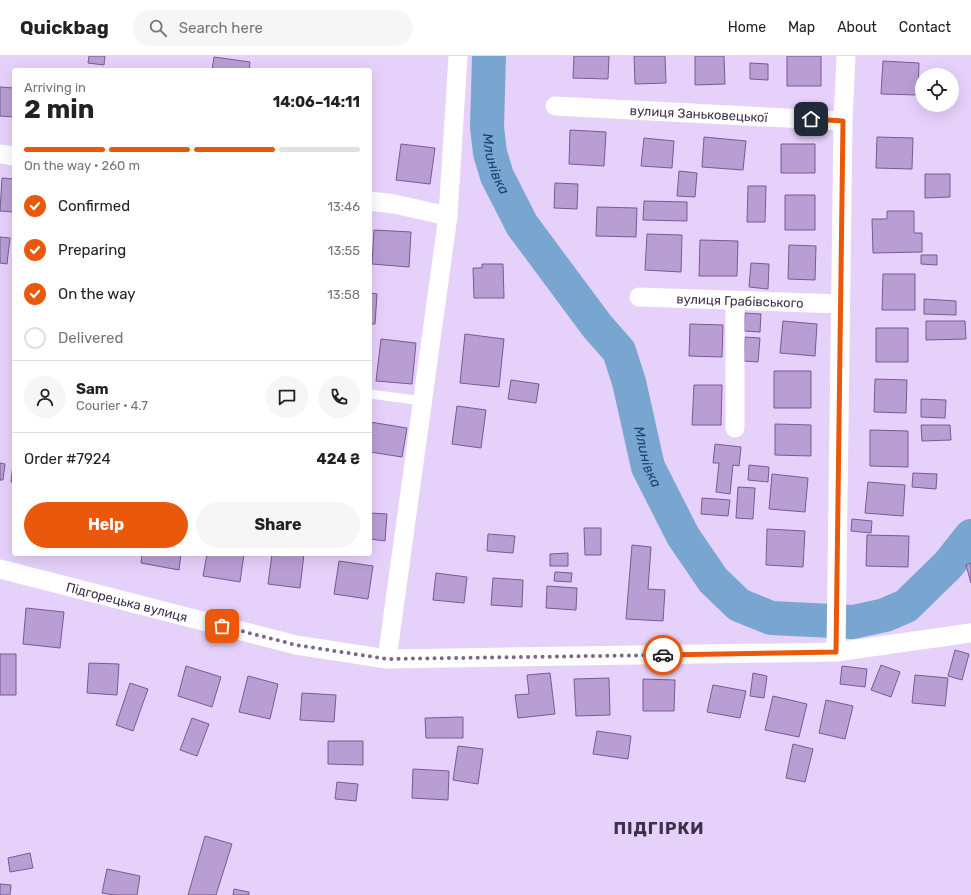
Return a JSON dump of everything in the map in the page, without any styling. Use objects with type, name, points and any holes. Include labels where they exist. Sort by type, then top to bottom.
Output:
[{"type":"street","points":[[387,659],[448,216],[458,56]]},
{"type":"street","points":[[836,645],[843,121],[846,56]]},
{"type":"street","name":"вулиця Заньковецької","points":[[555,106],[843,121]]},
{"type":"street","points":[[0,154],[12,156]]},
{"type":"street","points":[[372,201],[394,204],[448,216]]},
{"type":"street","name":"вулиця Грабівського","points":[[639,297],[840,304]]},
{"type":"street","points":[[735,300],[735,428]]},
{"type":"street","name":"Підгорецька вулиця","points":[[0,569],[296,645],[387,659],[836,645],[971,633]]},
{"type":"lane","points":[[372,394],[423,401]]},
{"type":"building","points":[[89,56],[105,56],[104,65],[88,63]]},
{"type":"building","points":[[574,56],[609,56],[608,79],[573,78]]},
{"type":"building","points":[[634,56],[665,56],[666,83],[635,84]]},
{"type":"building","points":[[695,56],[724,56],[725,84],[695,85]]},
{"type":"building","points":[[787,56],[821,56],[821,86],[787,86]]},
{"type":"building","points":[[214,57],[250,62],[249,68],[212,68]]},
{"type":"building","points":[[883,61],[919,63],[919,68],[915,68],[915,95],[881,94]]},
{"type":"building","points":[[750,63],[768,64],[768,80],[750,79]]},
{"type":"building","points":[[0,87],[12,88],[12,117],[0,116]]},
{"type":"building","points":[[570,130],[606,132],[604,166],[569,164]]},
{"type":"building","points":[[704,137],[746,141],[743,170],[702,167]]},
{"type":"building","points":[[877,137],[913,138],[912,169],[876,168]]},
{"type":"building","points":[[644,138],[674,141],[672,168],[641,166]]},
{"type":"building","points":[[401,144],[435,148],[430,184],[396,180]]},
{"type":"building","points":[[781,144],[815,144],[815,173],[781,173]]},
{"type":"building","points":[[679,171],[697,173],[695,197],[677,196]]},
{"type":"building","points":[[925,174],[950,174],[950,197],[925,198]]},
{"type":"building","points":[[2,178],[12,179],[12,212],[0,211]]},
{"type":"building","points":[[555,183],[578,184],[577,209],[554,208]]},
{"type":"building","points":[[748,186],[766,186],[765,222],[747,222]]},
{"type":"building","points":[[785,195],[815,195],[815,230],[785,230]]},
{"type":"building","points":[[644,201],[687,202],[687,221],[643,220]]},
{"type":"building","points":[[597,207],[637,208],[636,237],[596,236]]},
{"type":"building","points":[[887,211],[914,211],[914,233],[922,233],[922,252],[873,253],[872,219],[887,219]]},
{"type":"building","points":[[374,230],[411,232],[409,267],[372,264]]},
{"type":"building","points":[[647,234],[682,235],[681,272],[645,270]]},
{"type":"building","points":[[0,237],[10,238],[7,264],[0,263]]},
{"type":"building","points":[[700,240],[738,241],[737,276],[699,276]]},
{"type":"building","points":[[789,245],[816,246],[815,280],[788,279]]},
{"type":"building","points":[[921,255],[937,255],[937,265],[921,264]]},
{"type":"building","points":[[751,263],[769,264],[768,289],[749,287]]},
{"type":"building","points":[[482,264],[503,264],[504,298],[474,298],[473,268],[482,268]]},
{"type":"building","points":[[883,274],[915,274],[915,310],[882,310]]},
{"type":"building","points":[[372,293],[377,294],[375,324],[372,324]]},
{"type":"building","points":[[924,299],[956,301],[956,315],[924,314]]},
{"type":"building","points":[[745,313],[761,314],[760,332],[744,331]]},
{"type":"building","points":[[783,321],[817,324],[815,356],[780,353]]},
{"type":"building","points":[[926,321],[965,321],[966,339],[926,340]]},
{"type":"building","points":[[690,324],[723,325],[722,357],[689,356]]},
{"type":"building","points":[[876,328],[908,328],[908,362],[876,362]]},
{"type":"building","points":[[465,334],[504,339],[499,387],[460,383]]},
{"type":"building","points":[[745,337],[760,338],[758,362],[744,361]]},
{"type":"building","points":[[381,339],[416,343],[412,384],[376,381]]},
{"type":"building","points":[[774,371],[811,371],[811,408],[774,408]]},
{"type":"building","points":[[875,379],[907,380],[906,413],[874,412]]},
{"type":"building","points":[[511,380],[539,384],[536,403],[508,399]]},
{"type":"building","points":[[694,385],[722,385],[721,425],[692,425]]},
{"type":"building","points":[[921,399],[946,400],[945,418],[921,417]]},
{"type":"building","points":[[457,406],[486,410],[481,448],[452,444]]},
{"type":"building","points":[[372,422],[407,428],[402,457],[372,452]]},
{"type":"building","points":[[775,424],[811,425],[811,456],[775,455]]},
{"type":"building","points":[[921,425],[950,425],[951,440],[922,441]]},
{"type":"building","points":[[870,430],[908,431],[908,467],[870,466]]},
{"type":"building","points":[[715,444],[741,447],[739,466],[733,465],[730,494],[716,492],[719,463],[713,463]]},
{"type":"building","points":[[0,463],[5,464],[3,480],[0,480]]},
{"type":"building","points":[[749,465],[769,467],[768,482],[748,480]]},
{"type":"building","points":[[913,473],[937,474],[936,489],[912,487]]},
{"type":"building","points":[[772,474],[808,478],[805,512],[769,509]]},
{"type":"building","points":[[868,482],[905,485],[903,516],[865,513]]},
{"type":"building","points":[[738,487],[755,488],[753,519],[736,518]]},
{"type":"building","points":[[702,498],[730,500],[728,516],[701,514]]},
{"type":"building","points":[[372,513],[387,514],[385,541],[372,539]]},
{"type":"building","points":[[852,519],[872,521],[871,533],[851,531]]},
{"type":"building","points":[[584,528],[601,528],[601,555],[585,555]]},
{"type":"building","points":[[767,529],[805,531],[803,567],[766,565]]},
{"type":"building","points":[[488,534],[515,536],[513,553],[487,551]]},
{"type":"building","points":[[867,535],[909,536],[908,567],[866,566]]},
{"type":"building","points":[[632,545],[651,547],[648,589],[665,590],[663,621],[626,619]]},
{"type":"building","points":[[568,553],[568,566],[550,566],[550,554]]},
{"type":"building","points":[[142,556],[181,556],[179,570],[141,563]]},
{"type":"building","points":[[207,556],[244,556],[240,582],[203,576]]},
{"type":"building","points":[[272,556],[304,556],[300,588],[268,584]]},
{"type":"building","points":[[339,561],[373,566],[368,599],[334,594]]},
{"type":"building","points":[[971,563],[971,583],[966,565]]},
{"type":"building","points":[[555,572],[572,573],[571,582],[554,581]]},
{"type":"building","points":[[436,573],[467,577],[464,603],[433,600]]},
{"type":"building","points":[[493,578],[523,580],[522,607],[491,605]]},
{"type":"building","points":[[547,586],[577,588],[576,610],[546,608]]},
{"type":"building","points":[[26,608],[64,612],[60,648],[23,644]]},
{"type":"building","points":[[955,650],[969,654],[962,680],[948,676]]},
{"type":"building","points":[[0,654],[16,654],[16,695],[0,695]]},
{"type":"building","points":[[89,663],[119,664],[117,695],[87,693]]},
{"type":"building","points":[[881,665],[900,672],[891,697],[871,690]]},
{"type":"building","points":[[186,666],[221,677],[212,707],[178,696]]},
{"type":"building","points":[[842,666],[867,669],[865,687],[840,684]]},
{"type":"building","points":[[550,673],[555,714],[518,718],[515,695],[529,694],[527,675]]},
{"type":"building","points":[[753,673],[767,676],[764,698],[750,696]]},
{"type":"building","points":[[915,675],[948,678],[945,706],[912,703]]},
{"type":"building","points":[[248,676],[278,684],[270,719],[239,712]]},
{"type":"building","points":[[609,678],[610,715],[576,716],[574,679]]},
{"type":"building","points":[[643,679],[675,680],[674,711],[643,711]]},
{"type":"building","points":[[130,683],[148,689],[133,731],[116,725]]},
{"type":"building","points":[[713,685],[746,691],[740,718],[707,712]]},
{"type":"building","points":[[302,693],[336,695],[334,722],[300,720]]},
{"type":"building","points":[[773,696],[807,704],[799,737],[765,730]]},
{"type":"building","points":[[826,700],[853,706],[845,739],[819,733]]},
{"type":"building","points":[[463,717],[463,738],[426,738],[425,718]]},
{"type":"building","points":[[192,718],[209,724],[197,756],[180,750]]},
{"type":"building","points":[[597,731],[631,736],[628,759],[593,754]]},
{"type":"building","points":[[328,741],[363,741],[363,765],[328,764]]},
{"type":"building","points":[[793,744],[813,749],[805,782],[786,778]]},
{"type":"building","points":[[458,746],[483,749],[478,784],[453,780]]},
{"type":"building","points":[[413,769],[449,771],[448,800],[412,798]]},
{"type":"building","points":[[337,782],[358,784],[356,801],[335,799]]},
{"type":"building","points":[[205,836],[232,844],[216,895],[188,895]]},
{"type":"building","points":[[30,853],[33,868],[10,872],[8,858]]},
{"type":"building","points":[[107,869],[140,876],[137,895],[114,895],[102,893]]},
{"type":"building","points":[[0,884],[11,885],[10,895],[0,895]]},
{"type":"building","points":[[234,889],[249,892],[249,895],[233,895]]},
{"type":"waterway","name":"Млинівка","points":[[489,56],[487,127],[490,153],[497,176],[522,225],[597,326],[619,351],[629,382],[648,467],[683,536],[713,580],[739,605],[771,618],[853,622],[885,615],[906,606],[948,565],[971,536]]},
{"type":"way so far","points":[[222,626],[296,645],[387,659],[663,655]]},
{"type":"district","name":"ПІДГІРКИ","points":[[659,828]]},
{"type":"route","points":[[663,655],[836,652],[843,121],[811,119]]}]
